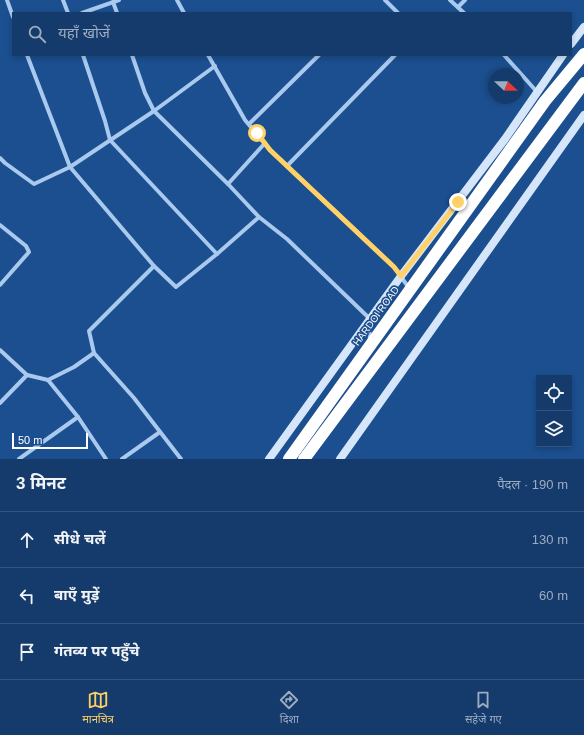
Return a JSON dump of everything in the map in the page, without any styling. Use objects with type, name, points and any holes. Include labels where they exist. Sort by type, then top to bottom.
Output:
[{"type":"highway","name":"HARDOI ROAD","points":[[289,459],[545,101],[584,54]]},
{"type":"highway","points":[[304,459],[584,83]]},
{"type":"street","points":[[7,0],[12,14]]},
{"type":"street","points":[[63,0],[68,12]]},
{"type":"street","points":[[85,12],[119,0]]},
{"type":"street","points":[[177,0],[183,12]]},
{"type":"street","points":[[385,0],[397,12]]},
{"type":"street","points":[[450,0],[463,12]]},
{"type":"street","points":[[458,7],[465,0]]},
{"type":"street","points":[[113,2],[117,12]]},
{"type":"street","points":[[572,43],[584,27]]},
{"type":"street","points":[[27,56],[70,166],[154,266],[176,287],[217,254],[259,217]]},
{"type":"street","points":[[83,56],[110,140],[217,254]]},
{"type":"street","points":[[132,56],[145,93],[154,111],[259,217],[287,239],[368,316],[370,345]]},
{"type":"street","points":[[209,56],[249,124],[265,143],[287,166],[394,267],[410,289]]},
{"type":"street","points":[[249,124],[318,56]]},
{"type":"street","points":[[287,166],[394,56]]},
{"type":"street","points":[[505,56],[545,101]]},
{"type":"street","points":[[269,459],[401,276],[505,139],[562,56]]},
{"type":"street","points":[[0,158],[34,184],[70,166],[110,140],[154,111],[215,66]]},
{"type":"street","points":[[340,459],[584,116]]},
{"type":"street","points":[[228,184],[265,143]]},
{"type":"street","points":[[0,225],[26,246],[30,252],[0,285]]},
{"type":"street","points":[[154,266],[89,331],[94,353],[134,398],[181,459]]},
{"type":"street","points":[[0,350],[27,375],[48,380],[78,416],[106,459]]},
{"type":"street","points":[[48,380],[74,367],[94,353]]},
{"type":"street","points":[[0,402],[27,375]]},
{"type":"street","points":[[19,459],[78,416]]},
{"type":"street","points":[[122,459],[160,432]]},
{"type":"route","points":[[257,133],[270,150],[342,216],[394,267],[401,276],[458,202]]}]
